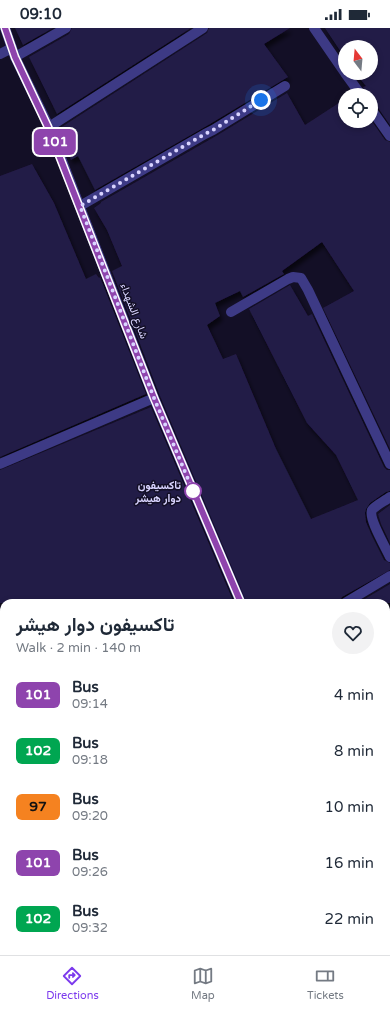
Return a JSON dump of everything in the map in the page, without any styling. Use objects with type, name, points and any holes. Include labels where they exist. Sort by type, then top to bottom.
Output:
[{"type":"street","name":"شارع الشهداء","points":[[5,28],[14,53],[48,127],[80,206],[154,398],[239,599]]},
{"type":"street","points":[[0,54],[14,53],[66,28]]},
{"type":"street","points":[[48,127],[203,28]]},
{"type":"street","points":[[314,28],[338,63]]},
{"type":"street","points":[[80,206],[213,130],[284,86]]},
{"type":"street","points":[[378,119],[390,136]]},
{"type":"street","points":[[230,312],[292,277],[301,278],[390,464]]},
{"type":"street","points":[[0,464],[154,398]]},
{"type":"street","points":[[390,497],[374,508],[372,520],[390,557]]},
{"type":"street","points":[[352,599],[390,576]]},
{"type":"building","points":[[15,28],[53,28],[23,45]]},
{"type":"building","points":[[72,28],[191,28],[57,114],[29,57],[69,34]]},
{"type":"building","points":[[209,28],[290,28],[264,44],[288,77],[95,190],[78,156],[71,160],[57,130],[207,33]]},
{"type":"building","points":[[325,28],[390,28],[390,125],[378,108],[378,88],[364,88],[366,86],[361,80],[378,80],[378,40],[338,40],[338,48]]},
{"type":"building","points":[[287,93],[305,125],[338,104],[338,128],[377,128],[385,140],[390,142],[390,449],[323,308],[354,291],[322,242],[282,271],[284,274],[243,297],[240,291],[215,303],[220,316],[207,325],[223,359],[236,354],[276,449],[311,519],[358,500],[336,455],[307,423],[249,309],[290,285],[308,316],[312,314],[384,467],[387,470],[390,470],[390,491],[386,492],[370,503],[365,513],[366,522],[372,536],[384,560],[390,563],[390,570],[342,597],[341,599],[245,599],[160,396],[112,271],[122,266],[107,230],[94,208],[101,202],[216,136]]},
{"type":"building","points":[[32,164],[54,203],[86,279],[96,274],[99,278],[100,277],[146,394],[0,457],[0,176]]},
{"type":"building","points":[[151,407],[232,599],[0,599],[0,470]]},
{"type":"building","points":[[390,505],[390,543],[378,514]]},
{"type":"building","points":[[390,584],[390,599],[365,599]]},
{"type":"bus line","name":"101","points":[[5,28],[15,57],[48,127],[117,300],[154,398],[239,599]]},
{"type":"place","name":"تاكسيفون دوار هيشر","points":[[193,491]]},
{"type":"route","points":[[193,491],[154,398],[80,206],[213,130],[261,100]]}]
